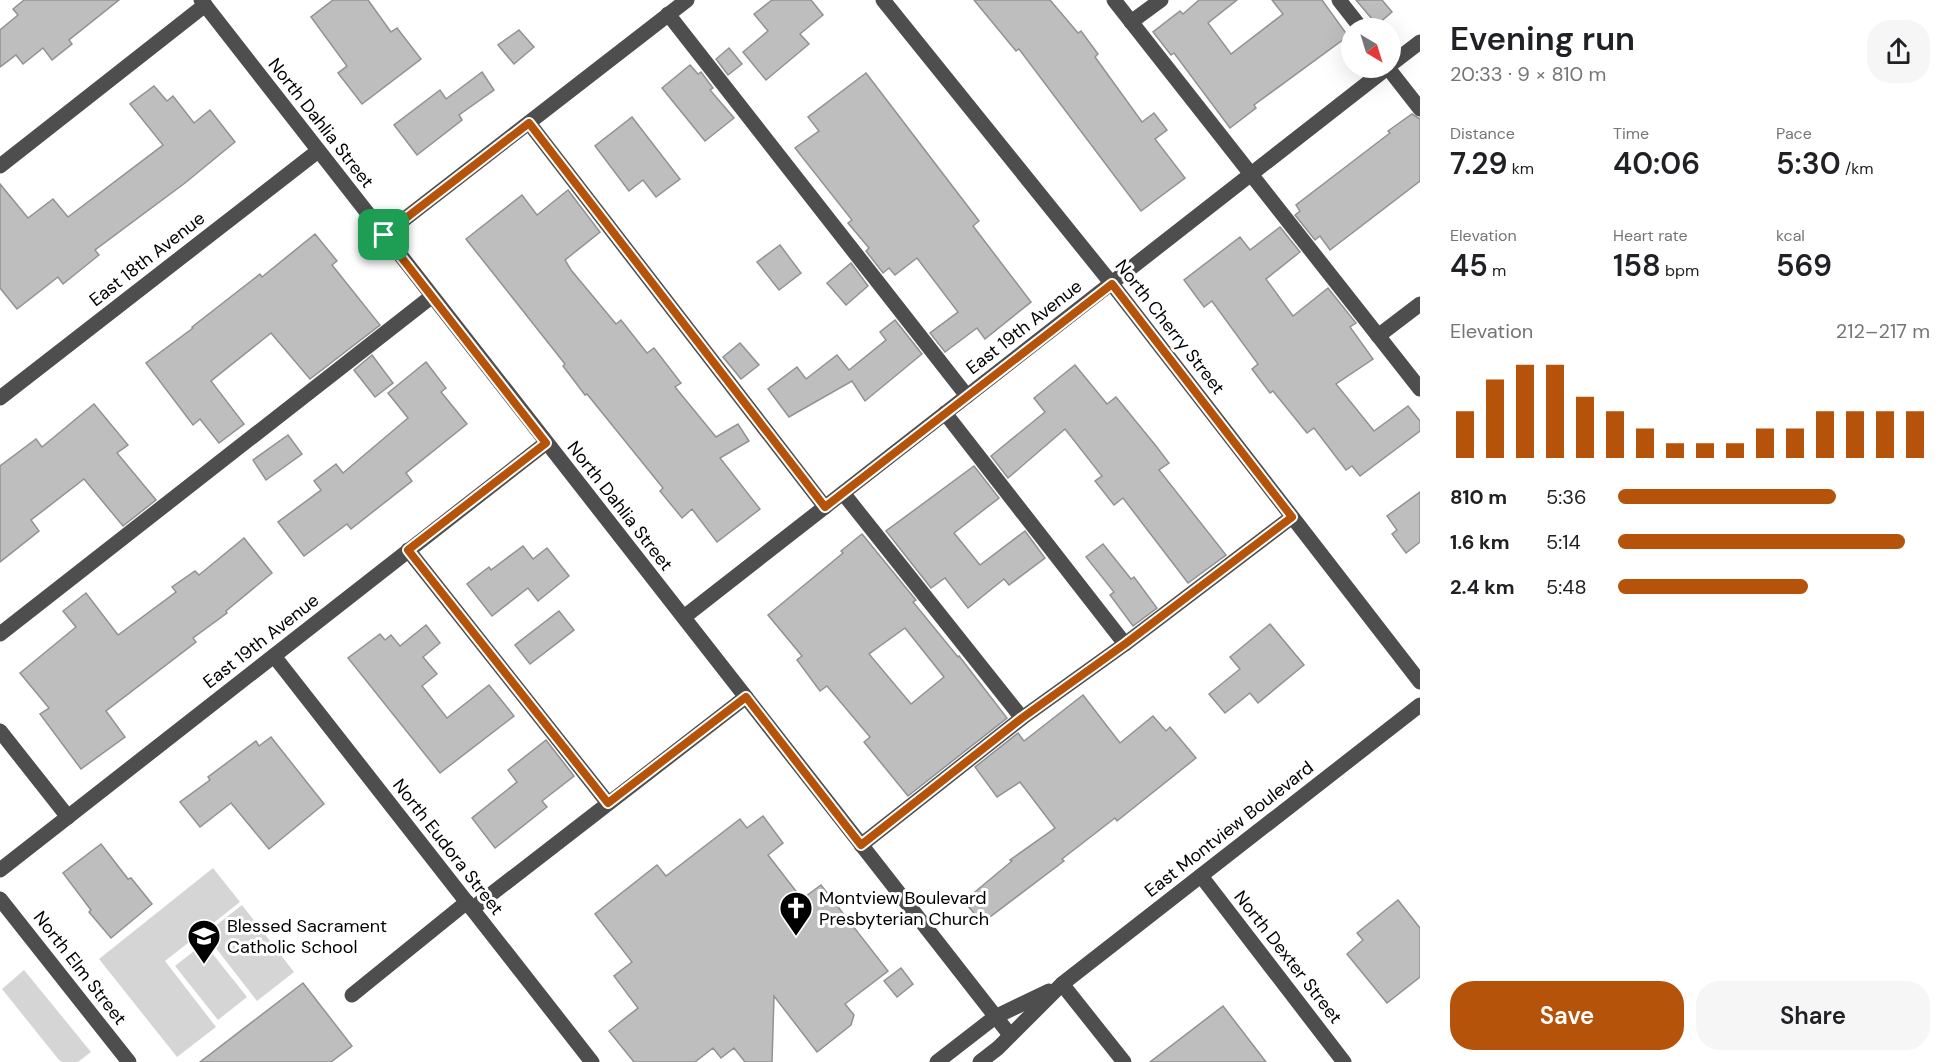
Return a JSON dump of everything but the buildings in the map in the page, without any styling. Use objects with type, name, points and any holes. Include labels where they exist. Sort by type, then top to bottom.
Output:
[{"type":"street","points":[[384,235],[687,0]]},
{"type":"street","name":"North Cherry Street","points":[[883,0],[1112,284],[1420,682]]},
{"type":"street","points":[[1114,0],[1420,389]]},
{"type":"street","points":[[1131,22],[1161,0]]},
{"type":"street","points":[[1339,0],[1353,18]]},
{"type":"street","points":[[0,166],[203,3]]},
{"type":"street","name":"North Dahlia Street","points":[[203,3],[1010,1035]]},
{"type":"street","points":[[668,14],[967,396]]},
{"type":"street","name":"East 19th Avenue","points":[[1401,57],[1420,42]]},
{"type":"street","name":"East 19th Avenue","points":[[684,617],[1375,78]]},
{"type":"street","points":[[1397,78],[1420,109]]},
{"type":"street","points":[[529,123],[825,507]]},
{"type":"street","name":"East 18th Avenue","points":[[0,398],[318,151]]},
{"type":"street","points":[[0,634],[431,297]]},
{"type":"street","points":[[1378,336],[1420,304]]},
{"type":"street","points":[[945,413],[1125,644]]},
{"type":"street","name":"East 19th Avenue","points":[[0,870],[546,443]]},
{"type":"street","points":[[843,493],[1022,718]]},
{"type":"street","points":[[861,845],[1022,718],[1125,644],[1292,517]]},
{"type":"street","points":[[408,550],[608,803]]},
{"type":"street","name":"North Eudora Street","points":[[274,656],[592,1062]]},
{"type":"street","points":[[352,995],[746,697]]},
{"type":"street","name":"East Montview Boulevard","points":[[980,1062],[1062,984],[1420,705]]},
{"type":"street","points":[[0,731],[68,817]]},
{"type":"street","name":"North Dexter Street","points":[[1201,876],[1344,1062]]},
{"type":"street","name":"North Elm Street","points":[[0,899],[129,1062]]},
{"type":"street","points":[[1062,984],[1124,1062]]},
{"type":"street","name":"East Montview Boulevard","points":[[937,1062],[995,1017],[1062,984]]},
{"type":"shaded area","points":[[213,868],[240,902],[165,961],[216,1027],[177,1057],[99,959]]},
{"type":"shaded area","points":[[242,905],[294,972],[257,1001],[205,934]]},
{"type":"shaded area","points":[[204,943],[247,997],[218,1020],[175,966]]},
{"type":"shaded area","points":[[24,970],[91,1052],[78,1062],[59,1060],[2,989]]},
{"type":"place","name":"Montview Boulevard Presbyterian Church","points":[[796,937]]},
{"type":"place","name":"Blessed Sacrament Catholic School","points":[[204,965]]},
{"type":"route","points":[[529,123],[825,507],[1112,284],[1292,517],[1125,644],[1022,718],[861,845],[746,697],[608,803],[408,550],[546,443],[384,235],[529,123]]}]
